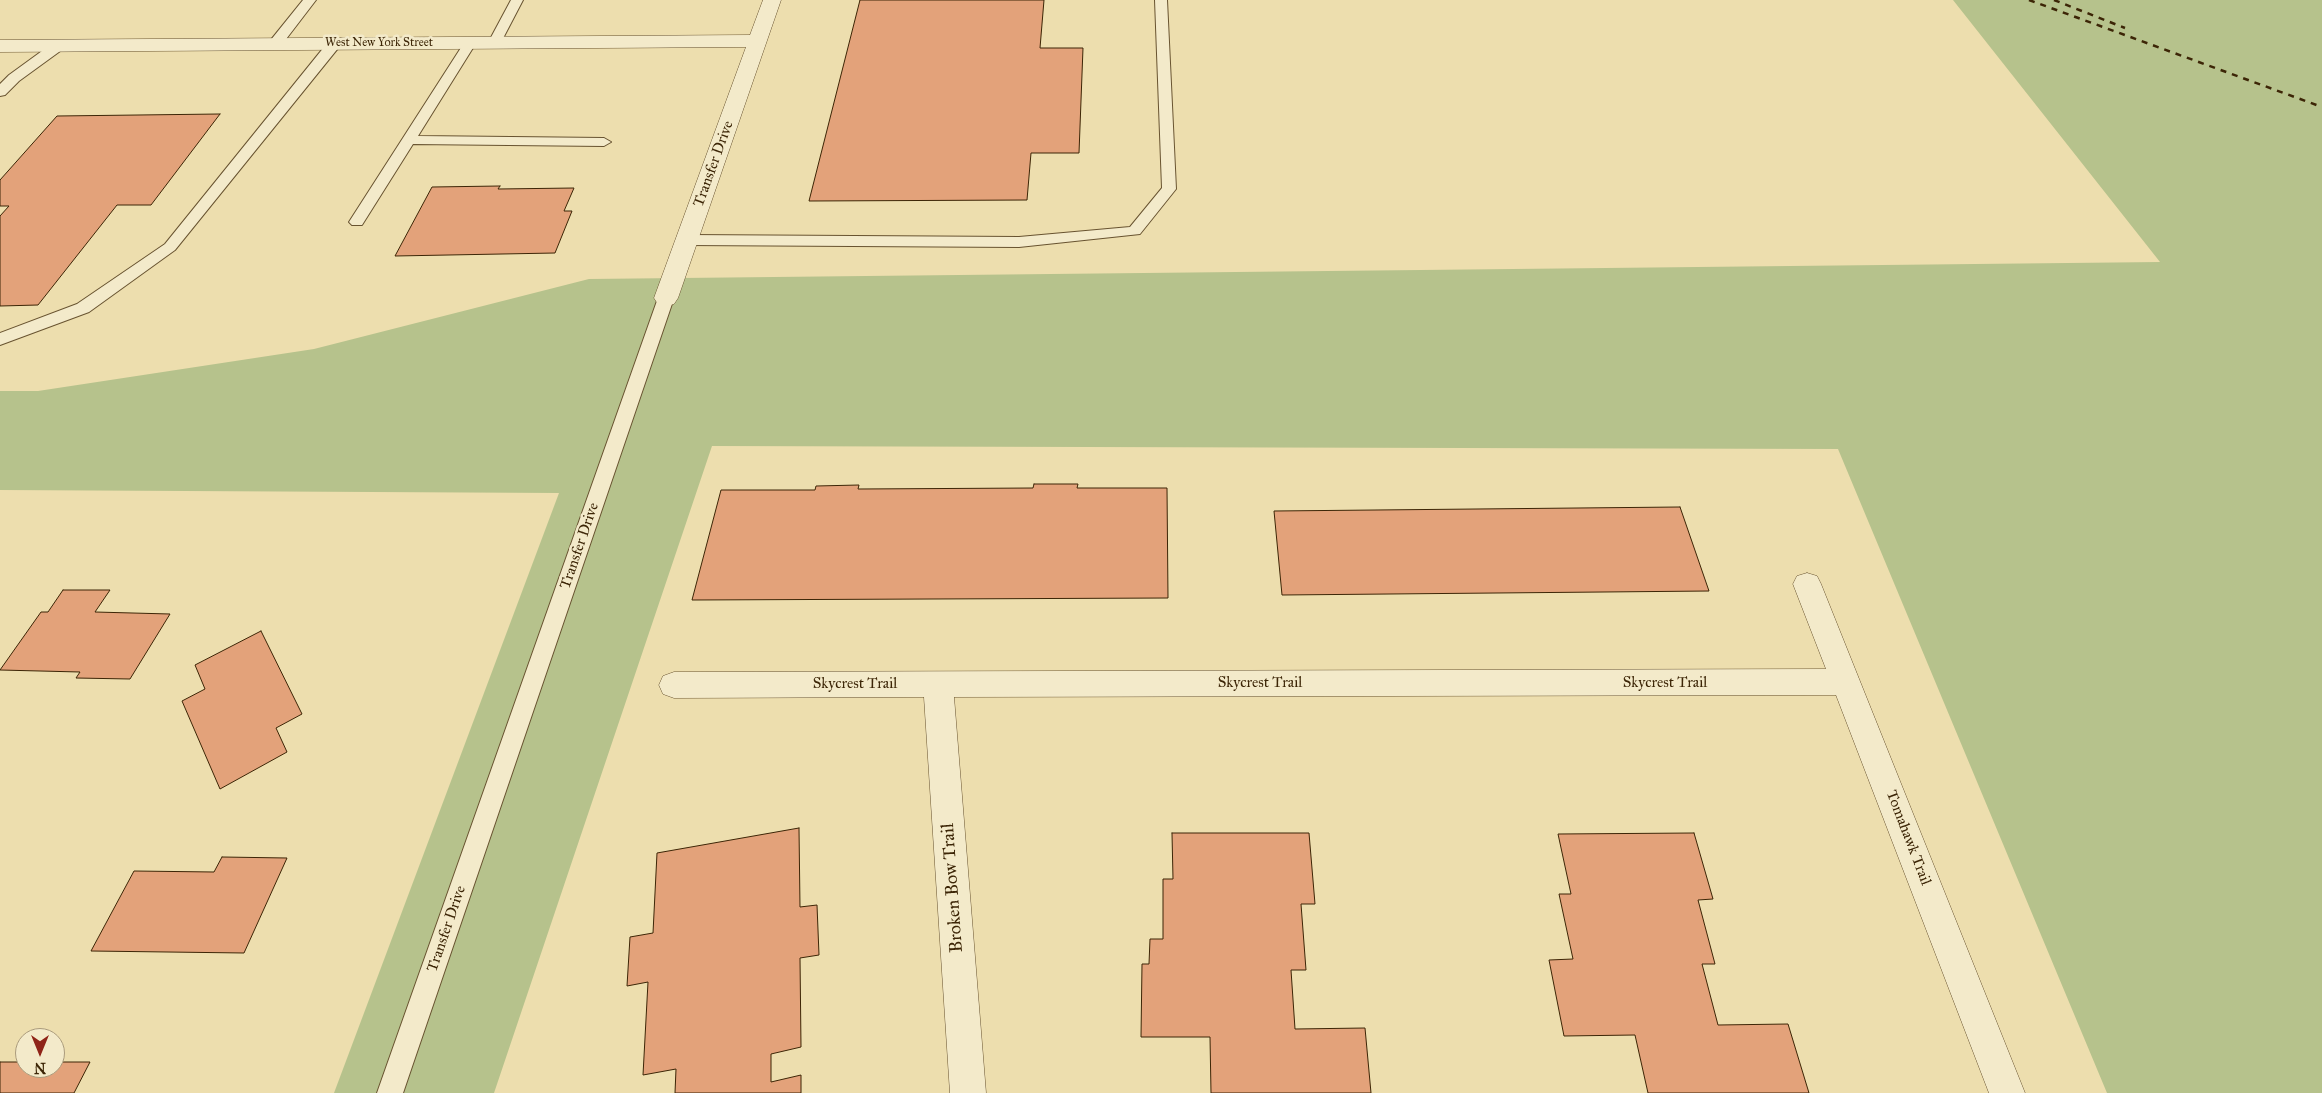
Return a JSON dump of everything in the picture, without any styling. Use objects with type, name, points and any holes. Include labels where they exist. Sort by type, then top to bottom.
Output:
[{"type":"street","name":"Transfer Drive","points":[[666,298],[772,0]]},
{"type":"street","name":"West New York Street","points":[[0,46],[758,41]]},
{"type":"street","name":"Tomahawk Trail","points":[[1807,584],[2007,1093]]},
{"type":"street","name":"Skycrest Trail","points":[[674,685],[1847,682]]},
{"type":"street","name":"Broken Bow Trail","points":[[938,683],[968,1093]]},
{"type":"lane","points":[[275,44],[310,0]]},
{"type":"lane","points":[[494,43],[518,0]]},
{"type":"lane","points":[[687,240],[1018,242],[1135,231],[1169,189],[1161,0]]},
{"type":"lane","points":[[357,222],[470,43]]},
{"type":"lane","points":[[0,339],[83,308],[170,247],[334,44]]},
{"type":"lane","points":[[0,92],[14,78],[58,46]]},
{"type":"lane","points":[[409,140],[604,142]]},
{"type":"lane","name":"Transfer Drive","points":[[390,1093],[666,298]]},
{"type":"green space","points":[[1953,0],[2322,0],[2322,1093],[2107,1093],[1838,449],[712,446],[494,1093],[334,1093],[559,493],[0,490],[0,391],[38,391],[314,349],[589,279],[2160,262]]},
{"type":"building","points":[[860,0],[1044,0],[1040,48],[1083,48],[1079,153],[1031,153],[1027,200],[809,201]]},
{"type":"building","points":[[220,114],[151,205],[117,205],[38,305],[0,306],[0,216],[9,206],[0,206],[0,180],[57,116]]},
{"type":"building","points":[[500,186],[498,189],[574,188],[564,211],[572,211],[555,253],[395,256],[432,187]]},
{"type":"building","points":[[1034,484],[1078,484],[1077,488],[1167,488],[1168,598],[692,600],[721,490],[815,490],[816,486],[859,485],[858,489],[1033,488]]},
{"type":"building","points":[[1680,507],[1709,591],[1282,595],[1274,511]]},
{"type":"building","points":[[63,590],[110,590],[95,612],[170,614],[130,679],[76,678],[80,672],[0,670],[41,612],[48,612]]},
{"type":"building","points":[[261,631],[302,714],[276,728],[287,752],[220,789],[182,701],[205,689],[195,665]]},
{"type":"building","points":[[799,828],[800,907],[817,905],[819,955],[800,958],[801,1047],[771,1054],[771,1082],[801,1075],[801,1093],[675,1093],[676,1069],[643,1075],[648,982],[627,986],[630,937],[653,933],[657,853]]},
{"type":"building","points":[[1172,833],[1309,833],[1315,904],[1301,904],[1306,970],[1291,970],[1295,1029],[1365,1028],[1371,1093],[1211,1093],[1210,1037],[1141,1037],[1142,964],[1149,964],[1150,939],[1163,939],[1163,879],[1173,879]]},
{"type":"building","points":[[1694,833],[1713,899],[1698,900],[1715,964],[1702,964],[1718,1025],[1788,1024],[1809,1093],[1648,1093],[1635,1035],[1564,1036],[1549,960],[1573,959],[1559,894],[1571,894],[1558,834]]},
{"type":"building","points":[[222,857],[287,858],[244,953],[91,951],[134,871],[214,872]]},
{"type":"building","points":[[0,1062],[15,1062],[15,1078],[65,1078],[65,1062],[90,1062],[74,1093],[0,1093]]},
{"type":"railway","points":[[2029,0],[2322,107]]},
{"type":"railway","points":[[2054,0],[2125,28]]}]
